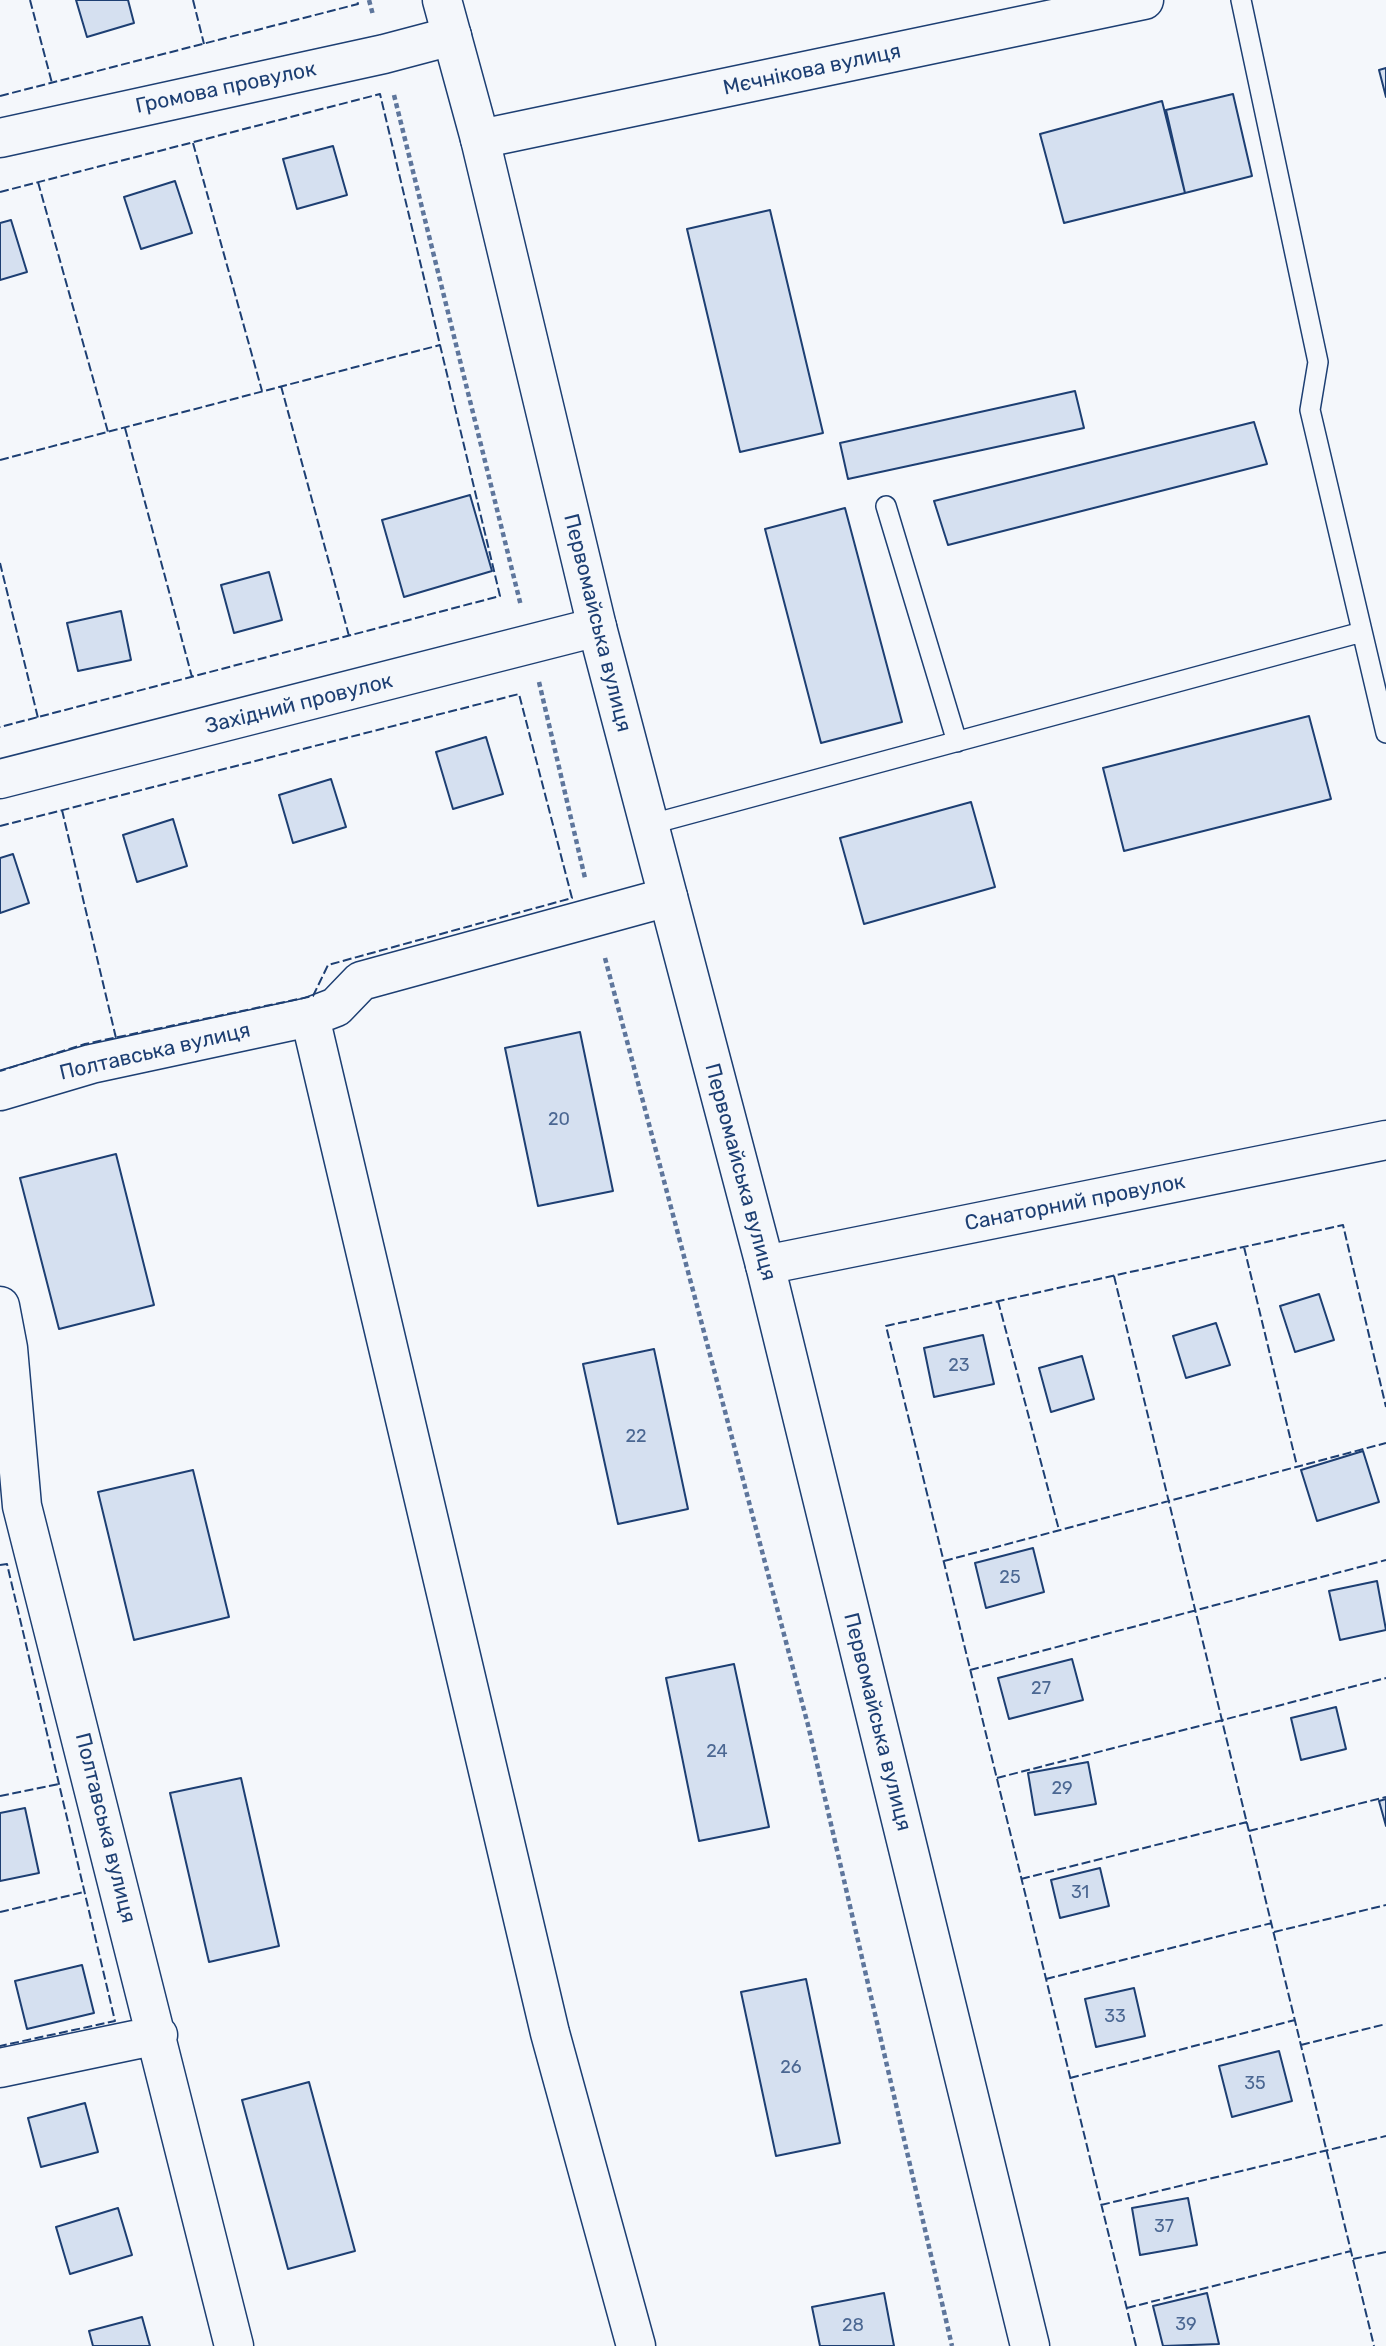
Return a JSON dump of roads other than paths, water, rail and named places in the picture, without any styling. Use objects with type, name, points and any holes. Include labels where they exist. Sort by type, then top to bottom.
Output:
[{"type":"street","name":"Мєчнікова вулиця","points":[[480,139],[1144,0]]},
{"type":"street","name":"Первомайська вулиця","points":[[447,18],[480,139],[597,627],[765,1265],[1030,2346]]},
{"type":"street","name":"Громова провулок","points":[[0,138],[384,54],[447,18]]},
{"type":"street","name":"Західний провулок","points":[[0,779],[531,646],[597,627]]},
{"type":"street","name":"Полтавська вулиця","points":[[0,1091],[91,1064],[310,1017],[336,1007],[361,981],[668,897]]},
{"type":"street","points":[[310,1017],[550,2033],[636,2346]]},
{"type":"street","name":"Санаторний провулок","points":[[765,1265],[1385,1147]]},
{"type":"street","name":"Полтавська вулиця","points":[[0,1306],[8,1348],[11,1508],[158,2035],[234,2346]]},
{"type":"street","points":[[0,2068],[158,2035]]},
{"type":"lane","points":[[1241,0],[1318,362],[1310,410],[1386,733]]},
{"type":"lane","points":[[886,506],[957,742]]},
{"type":"lane","points":[[648,825],[1362,632]]}]
